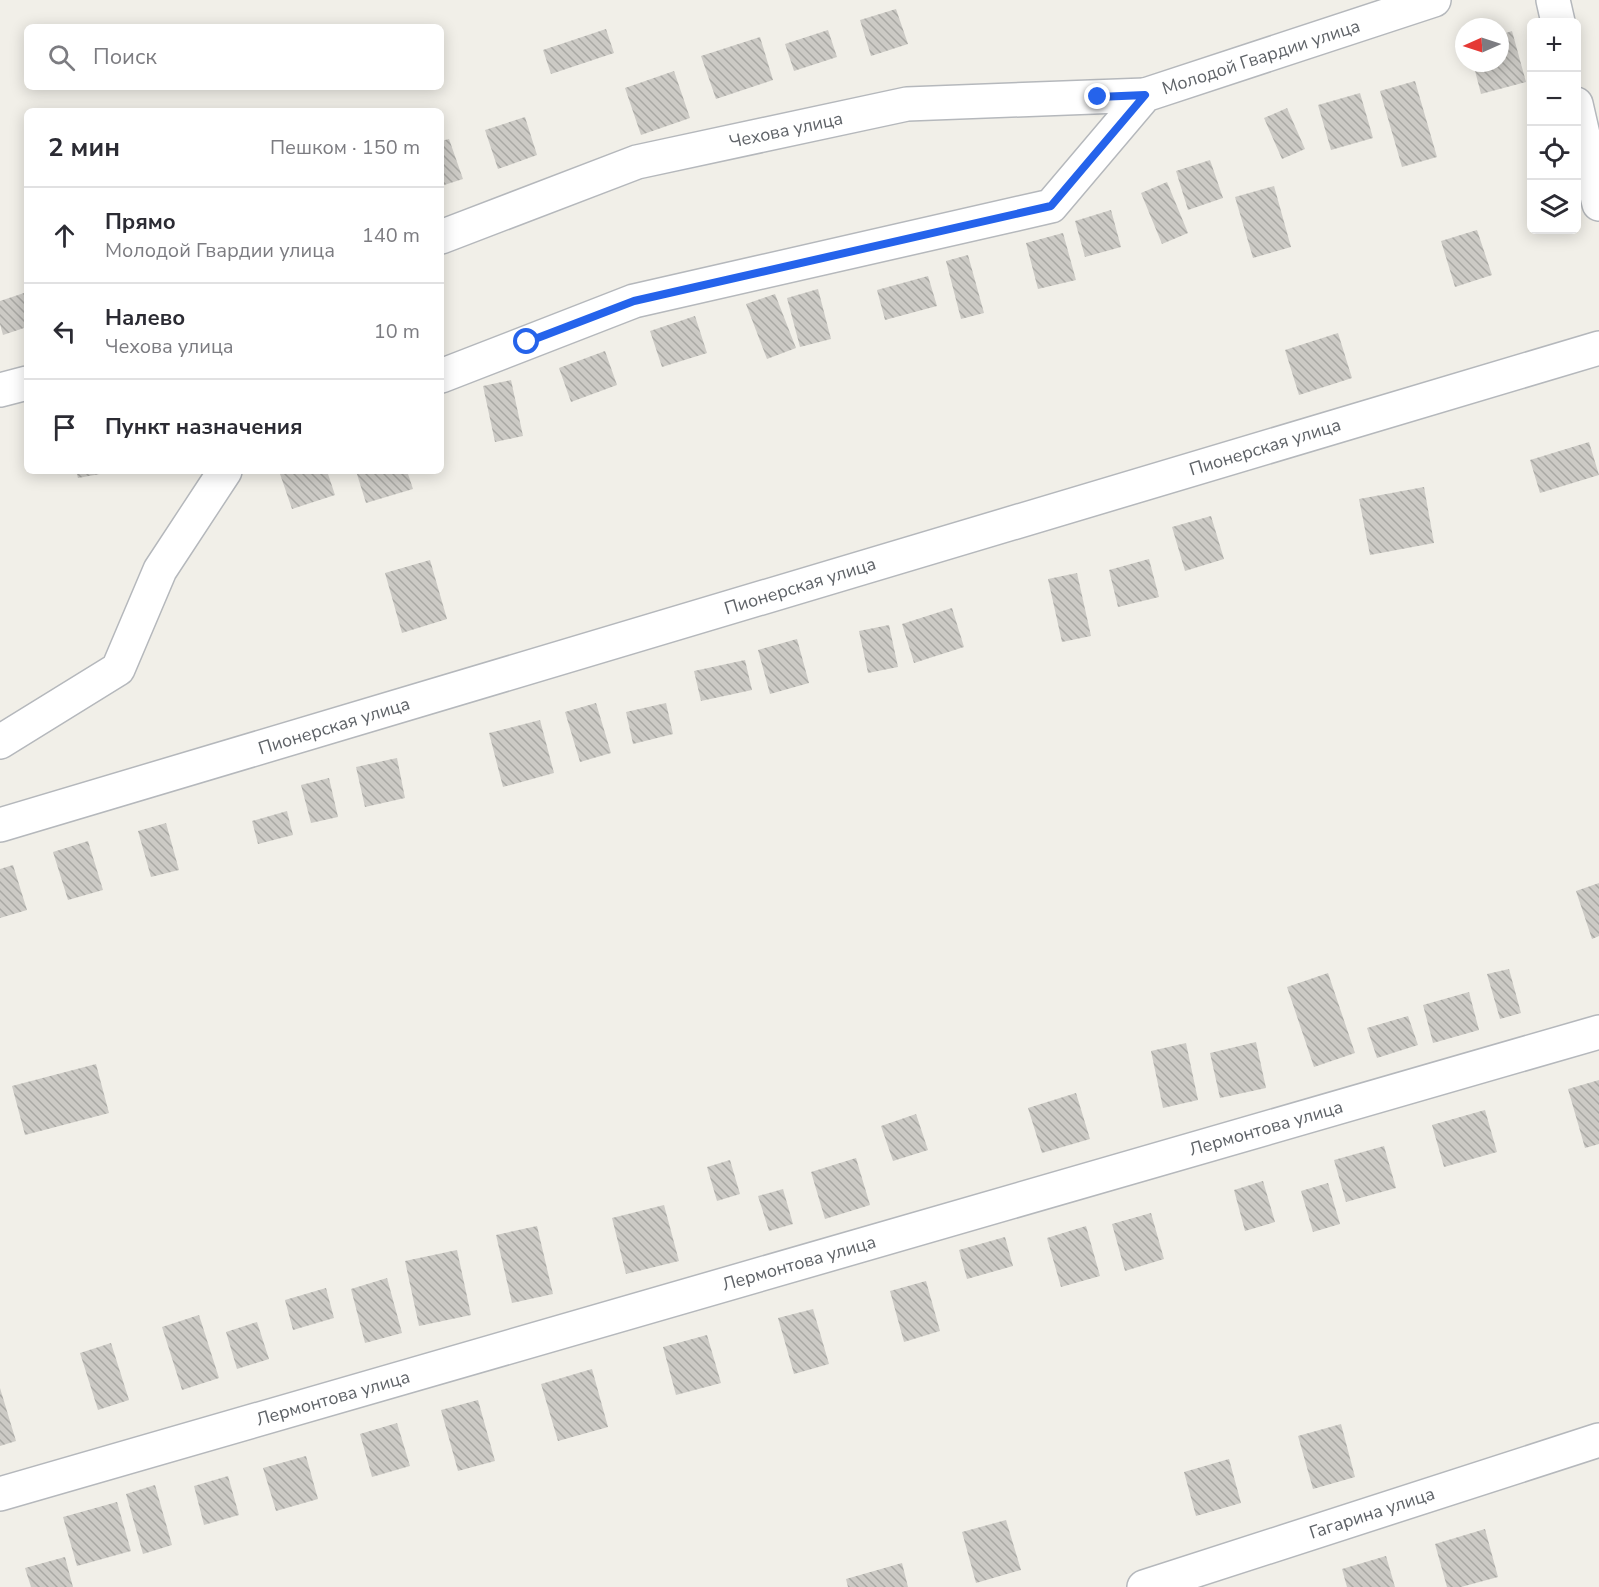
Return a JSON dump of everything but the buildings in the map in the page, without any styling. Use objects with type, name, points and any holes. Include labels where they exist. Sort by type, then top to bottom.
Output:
[{"type":"street","name":"Молодой Гвардии улица","points":[[444,375],[634,301],[1051,206],[1145,95],[1434,0]]},
{"type":"street","points":[[1553,0],[1557,18]]},
{"type":"street","name":"Чехова улица","points":[[444,236],[637,162],[907,104],[1145,95]]},
{"type":"street","points":[[1581,126],[1599,204]]},
{"type":"street","name":"Пионерская улица","points":[[0,825],[1599,348]]},
{"type":"street","points":[[0,390],[24,384]]},
{"type":"street","points":[[0,742],[118,669],[160,570],[223,474]]},
{"type":"street","name":"Лермонтова улица","points":[[0,1494],[1599,1032]]},
{"type":"street","name":"Гагарина улица","points":[[1144,1587],[1599,1440]]},
{"type":"route","points":[[527,342],[634,301],[1051,206],[1145,95],[1098,97]]}]
